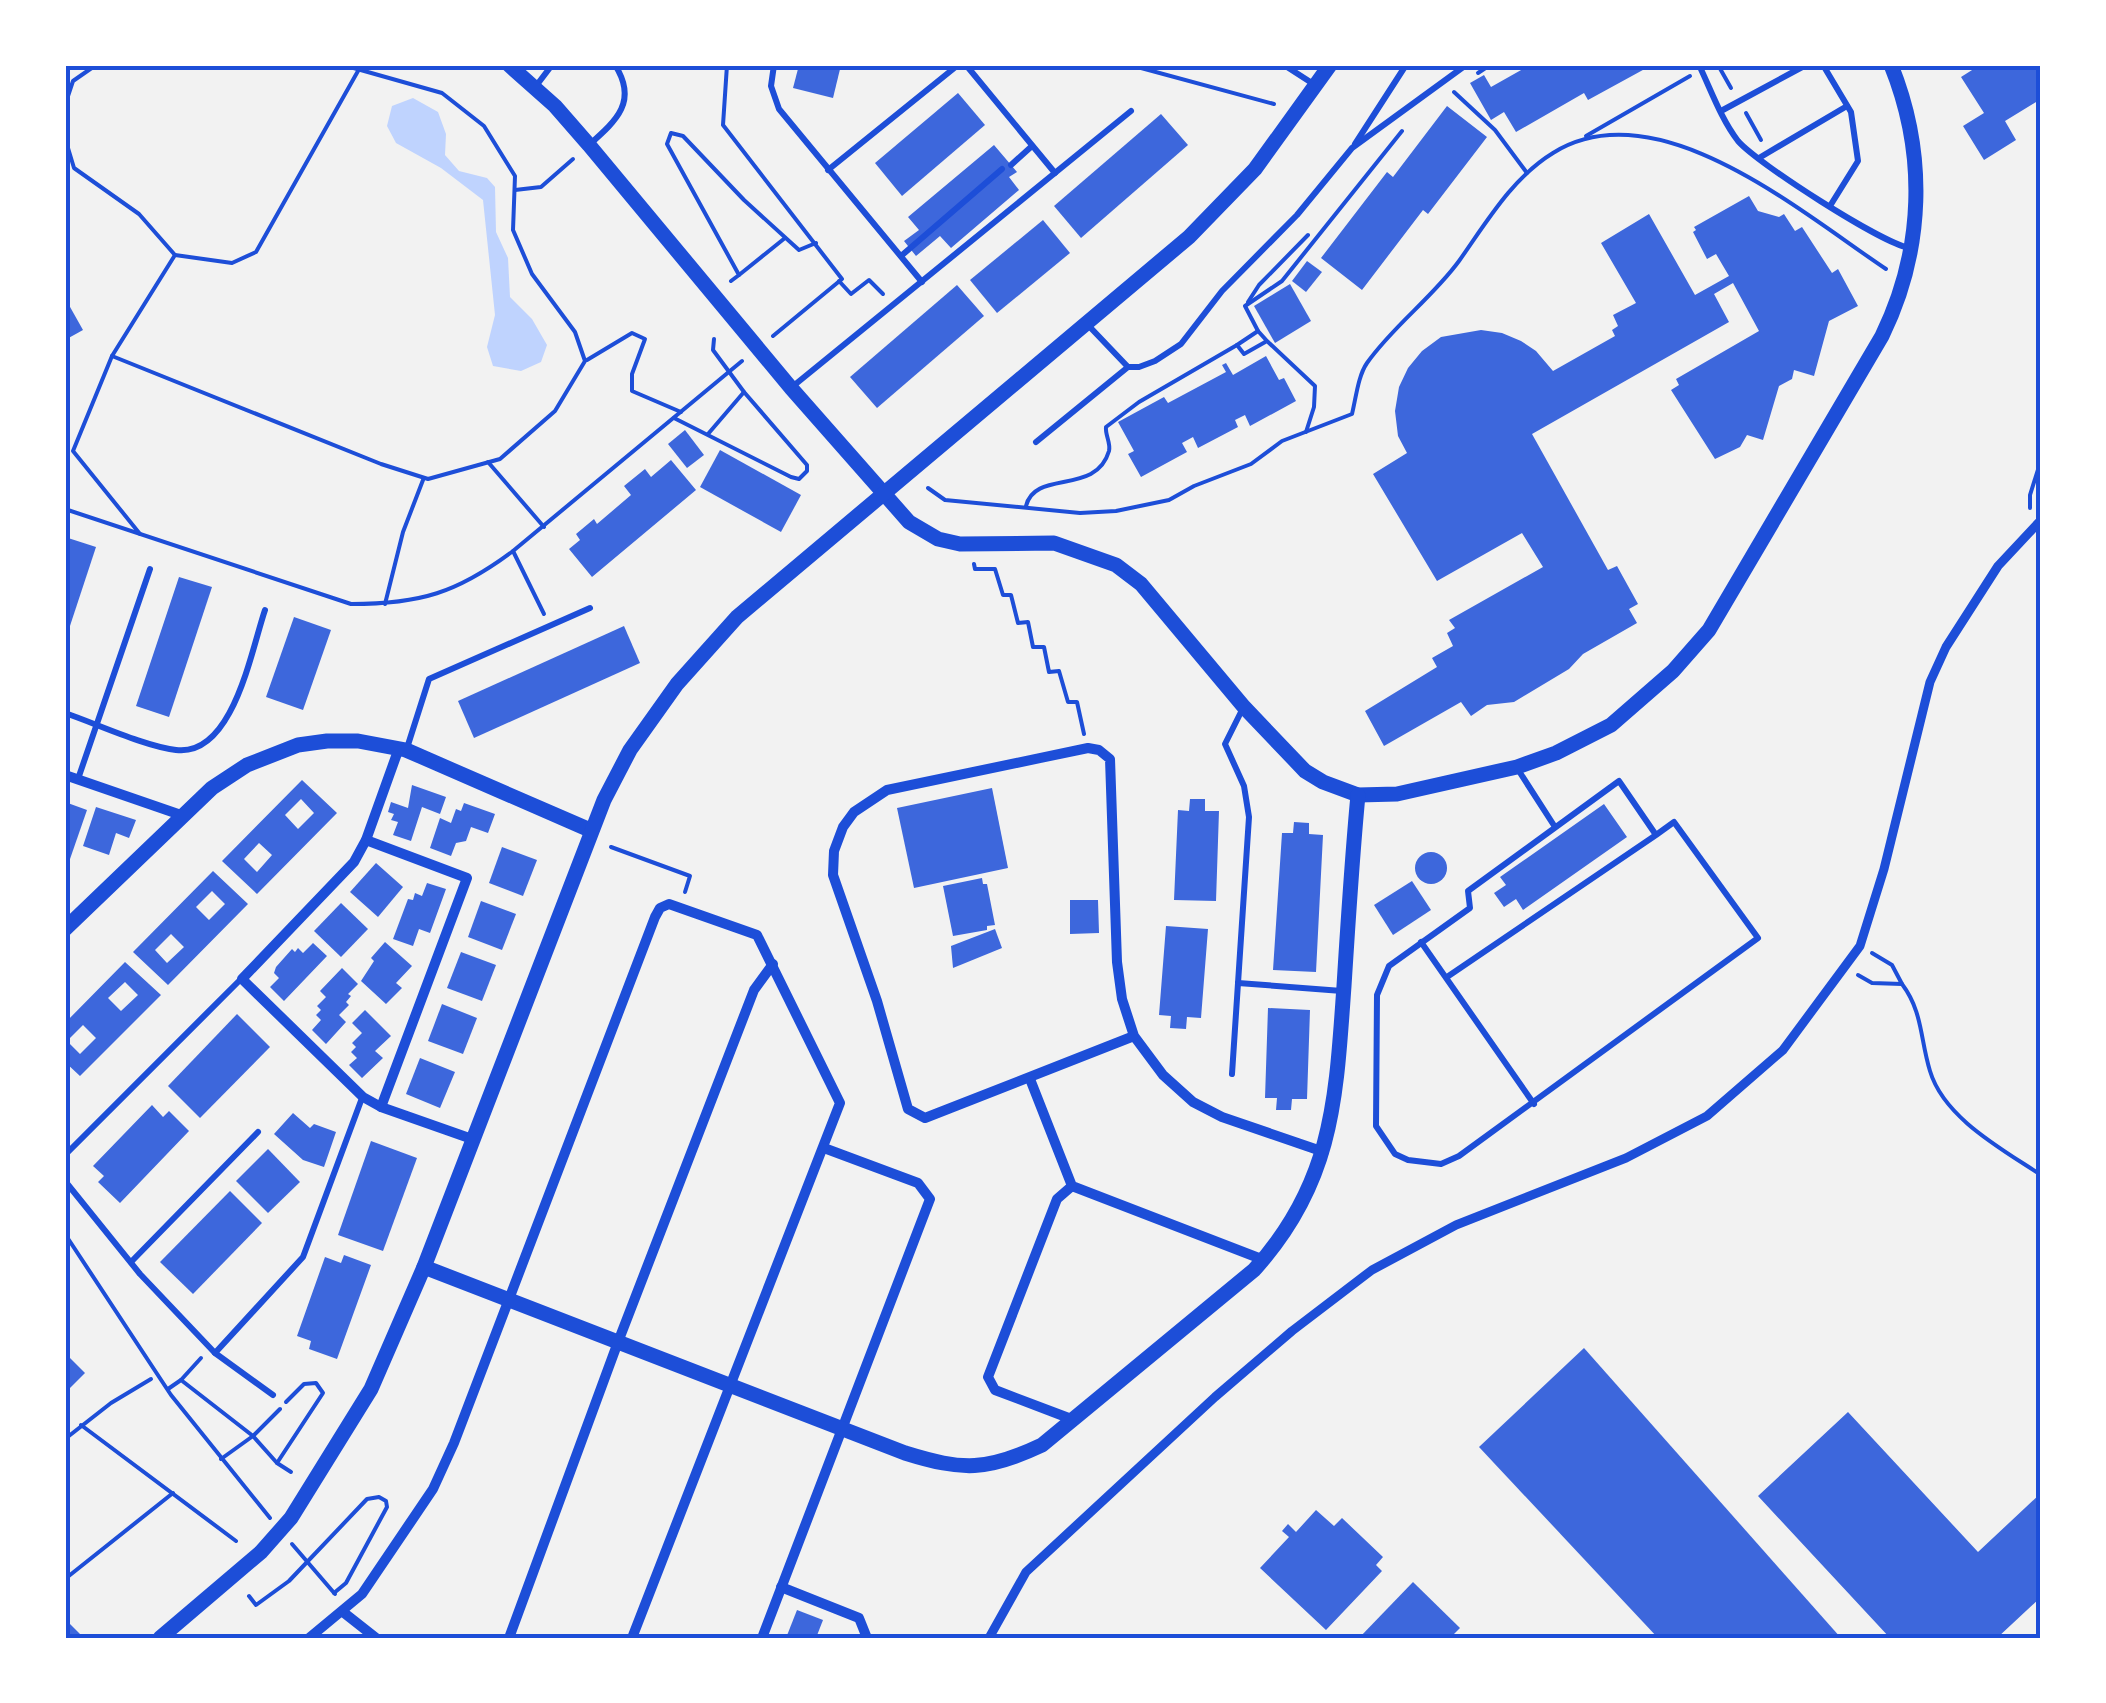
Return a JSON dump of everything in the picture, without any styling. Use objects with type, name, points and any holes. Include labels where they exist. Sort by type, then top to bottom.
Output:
[{"type":"street","points":[[509,65],[589,145],[908,522],[938,540],[985,546],[1013,541],[1054,543],[1116,565],[1141,584],[1244,707],[1305,771],[1358,795],[1397,794],[1516,767],[1556,753],[1611,725],[1673,671],[1708,630],[1882,336],[1898,300],[1912,249],[1916,210],[1914,152],[1904,101],[1890,65]]},
{"type":"street","points":[[160,1638],[261,1552],[291,1518],[371,1390],[424,1267],[590,830],[630,750],[676,684],[737,617],[1189,237],[1255,168],[1330,65]]},
{"type":"street","points":[[988,1638],[1026,1572],[1146,1458],[1292,1331],[1372,1270],[1456,1226],[1626,1158],[1707,1116],[1783,1050],[1860,946],[1884,869],[1930,682],[1946,647],[1998,566],[2041,520]]},
{"type":"street","points":[[65,929],[212,788],[247,764],[298,745],[358,741],[402,749],[590,830]]},
{"type":"street","points":[[1134,1036],[924,1118],[908,1109],[877,1001],[833,875],[834,851],[854,812],[887,790],[1088,748],[1098,750],[1110,759],[1117,962],[1122,999],[1134,1036],[1162,1075],[1193,1102],[1222,1117],[1324,1152]]},
{"type":"street","points":[[402,749],[354,862],[242,978],[363,1097],[472,1139]]},
{"type":"street","points":[[65,775],[182,815]]},
{"type":"street","points":[[424,1267],[905,1454],[968,1468],[1006,1462],[1042,1445],[1216,1304],[1264,1260],[1296,1216],[1324,1152],[1337,1094],[1358,795]]},
{"type":"street","points":[[366,840],[467,878],[382,1107]]},
{"type":"street","points":[[309,1638],[362,1594],[433,1489],[655,917],[660,908],[669,904],[757,935],[840,1103],[632,1638]]},
{"type":"street","points":[[509,1638],[754,990],[773,964]]},
{"type":"street","points":[[1030,1079],[1072,1186],[1264,1260]]},
{"type":"street","points":[[762,1638],[930,1200],[918,1183],[824,1148]]},
{"type":"street","points":[[1072,1186],[1057,1199],[988,1377],[996,1390],[1074,1420]]},
{"type":"street","points":[[781,1587],[859,1618],[867,1638]]},
{"type":"street","points":[[343,1612],[376,1638]]},
{"type":"lane","points":[[535,87],[552,65]]},
{"type":"lane","points":[[589,145],[620,115],[624,80],[615,65]]},
{"type":"lane","points":[[774,65],[771,86],[779,109],[922,282]]},
{"type":"lane","points":[[828,170],[962,65],[1055,173]]},
{"type":"lane","points":[[1284,65],[1316,86]]},
{"type":"lane","points":[[1036,442],[1128,367],[1154,361],[1181,344],[1222,290],[1297,215],[1352,148],[1406,65]]},
{"type":"lane","points":[[1352,148],[1466,65]]},
{"type":"lane","points":[[1720,111],[1806,65]]},
{"type":"lane","points":[[1822,65],[1847,106],[1858,161],[1830,206]]},
{"type":"lane","points":[[1700,68],[1740,144],[1883,240],[1912,249]]},
{"type":"lane","points":[[1759,158],[1847,106]]},
{"type":"lane","points":[[791,388],[1132,110]]},
{"type":"lane","points":[[1011,165],[1032,146]]},
{"type":"lane","points":[[900,256],[1002,169]]},
{"type":"lane","points":[[1086,324],[1128,367]]},
{"type":"lane","points":[[78,779],[150,569]]},
{"type":"lane","points":[[402,749],[429,679],[590,608]]},
{"type":"lane","points":[[65,713],[174,750],[190,750],[227,724],[265,610]]},
{"type":"lane","points":[[1232,1074],[1249,817],[1244,786],[1225,744],[1244,707]]},
{"type":"lane","points":[[1516,767],[1555,827]]},
{"type":"lane","points":[[1447,977],[1674,822],[1758,938],[1459,1156],[1441,1164],[1408,1160],[1395,1154],[1376,1126],[1376,995],[1388,966],[1470,908],[1468,891],[1619,781],[1656,834]]},
{"type":"lane","points":[[1421,942],[1534,1104]]},
{"type":"lane","points":[[65,1155],[242,978]]},
{"type":"lane","points":[[1238,983],[1344,991]]},
{"type":"lane","points":[[213,1350],[303,1257],[363,1097]]},
{"type":"lane","points":[[131,1262],[258,1132]]},
{"type":"lane","points":[[65,1181],[131,1262],[213,1350],[273,1395]]},
{"type":"path","points":[[65,105],[74,82],[96,65]]},
{"type":"path","points":[[343,65],[442,93],[484,126],[515,176],[513,230],[532,274],[575,332],[585,361]]},
{"type":"path","points":[[727,65],[722,125],[842,279],[830,288]]},
{"type":"path","points":[[1130,65],[1274,104]]},
{"type":"path","points":[[1578,142],[1700,68]]},
{"type":"path","points":[[65,138],[74,168],[139,214],[174,255],[232,264],[256,252],[358,71]]},
{"type":"path","points":[[1441,102],[1454,92],[1494,130],[1527,172]]},
{"type":"path","points":[[1246,306],[1282,280],[1400,132],[1414,122]]},
{"type":"path","points":[[740,275],[666,144],[671,132],[683,136],[785,238],[803,251],[816,242]]},
{"type":"path","points":[[928,488],[945,500],[1080,513],[1116,511],[1169,500],[1251,464],[1282,441],[1352,414],[1365,365],[1435,291],[1527,172],[1554,152],[1599,134],[1632,134],[1664,140],[1711,156],[1890,272]]},
{"type":"path","points":[[515,190],[541,188],[573,159]]},
{"type":"path","points":[[1246,306],[1259,285],[1308,235]]},
{"type":"path","points":[[731,282],[785,238]]},
{"type":"path","points":[[140,534],[73,451],[112,356],[174,255]]},
{"type":"path","points":[[839,281],[851,294],[869,280],[893,305]]},
{"type":"path","points":[[1259,285],[1265,292]]},
{"type":"path","points":[[1246,306],[1266,342],[1315,386],[1314,407],[1306,432]]},
{"type":"path","points":[[1026,506],[1028,496],[1037,490],[1087,477],[1099,468],[1109,450],[1106,427],[1139,402],[1258,331]]},
{"type":"path","points":[[112,356],[424,478],[500,459],[555,412],[585,361],[632,333],[644,339],[632,374],[632,391],[682,412]]},
{"type":"path","points":[[674,418],[792,477],[804,477],[807,465],[744,392],[714,350],[714,338]]},
{"type":"path","points":[[1237,345],[1244,354],[1266,342]]},
{"type":"path","points":[[708,434],[744,392]]},
{"type":"path","points":[[65,509],[350,604],[385,604],[435,596],[484,573],[690,404]]},
{"type":"path","points":[[2031,528],[2030,495],[2041,460]]},
{"type":"path","points":[[488,462],[544,526]]},
{"type":"path","points":[[385,604],[404,532],[424,478]]},
{"type":"path","points":[[512,551],[550,626]]},
{"type":"path","points":[[974,560],[975,569],[995,569],[1003,594],[1011,594],[1018,622],[1028,622],[1033,648],[1044,647],[1049,672],[1059,672],[1068,702],[1077,702],[1088,748]]},
{"type":"path","points":[[612,847],[690,876],[680,906]]},
{"type":"path","points":[[1860,946],[1892,965],[1914,1000],[1926,1056],[1939,1092],[1994,1144],[2041,1175]]},
{"type":"path","points":[[1845,968],[1872,983],[1902,984]]},
{"type":"path","points":[[65,1234],[168,1389],[226,1467]]},
{"type":"path","points":[[168,1389],[213,1350]]},
{"type":"path","points":[[65,1439],[151,1379]]},
{"type":"path","points":[[180,1380],[253,1436],[277,1463],[291,1472]]},
{"type":"path","points":[[221,1460],[253,1436],[304,1384],[316,1383],[323,1393],[277,1463]]},
{"type":"path","points":[[81,1425],[236,1540]]},
{"type":"path","points":[[65,1580],[173,1494]]},
{"type":"path","points":[[249,1596],[256,1605],[289,1581],[367,1499],[379,1497],[387,1507],[346,1583],[334,1593]]},
{"type":"water","points":[[413,98],[438,112],[446,134],[445,155],[459,171],[487,178],[495,187],[496,232],[508,258],[510,297],[532,319],[547,345],[541,362],[521,371],[493,366],[487,347],[495,315],[483,200],[441,168],[396,143],[387,126],[392,106]]},
{"type":"building","points":[[799,65],[841,65],[833,98],[793,88]]},
{"type":"building","points":[[1530,65],[1652,65],[1588,100],[1584,93],[1516,132],[1504,112],[1491,120],[1470,83],[1484,75],[1491,87]]},
{"type":"building","points":[[1980,65],[2041,65],[2041,99],[2005,121],[2016,140],[1984,160],[1963,126],[1984,113],[1961,77]]},
{"type":"building","points":[[958,93],[985,125],[902,196],[875,163]]},
{"type":"building","points":[[1447,106],[1487,137],[1428,214],[1423,210],[1362,290],[1321,258],[1387,172],[1393,177]]},
{"type":"building","points":[[1161,114],[1188,145],[1081,238],[1054,206]]},
{"type":"building","points":[[994,145],[1017,172],[1009,177],[1019,190],[951,248],[940,236],[916,256],[904,241],[919,230],[908,217]]},
{"type":"building","points":[[1749,196],[1758,211],[1779,217],[1784,214],[1795,231],[1802,227],[1832,273],[1838,269],[1858,306],[1829,321],[1814,376],[1794,370],[1792,379],[1779,386],[1763,440],[1747,435],[1740,447],[1715,459],[1671,390],[1679,385],[1676,379],[1759,331],[1733,283],[1714,294],[1729,322],[1532,434],[1608,570],[1617,566],[1638,604],[1629,609],[1637,623],[1583,654],[1569,669],[1514,702],[1487,705],[1471,716],[1461,702],[1384,746],[1365,711],[1437,667],[1432,658],[1453,646],[1447,633],[1455,628],[1449,620],[1543,567],[1522,533],[1437,581],[1373,474],[1407,453],[1398,436],[1395,411],[1399,387],[1408,368],[1441,337],[1481,330],[1521,341],[1553,371],[1615,336],[1612,330],[1618,326],[1613,315],[1636,303],[1601,243],[1649,214],[1695,295],[1729,276],[1716,254],[1707,259],[1694,227]]},
{"type":"building","points":[[1043,220],[1070,253],[997,313],[970,280]]},
{"type":"building","points":[[1307,261],[1322,272],[1306,292],[1292,281]]},
{"type":"building","points":[[1290,284],[1311,321],[1275,343],[1254,306]]},
{"type":"building","points":[[957,285],[984,316],[877,408],[850,377]]},
{"type":"building","points":[[65,298],[83,330],[65,340]]},
{"type":"building","points":[[1266,356],[1296,401],[1250,426],[1245,415],[1235,420],[1238,427],[1198,448],[1193,437],[1182,443],[1187,452],[1141,477],[1128,454],[1134,451],[1118,422],[1164,397],[1168,403],[1226,372],[1222,365],[1226,363],[1233,375]]},
{"type":"building","points":[[685,430],[704,455],[687,468],[668,444]]},
{"type":"building","points":[[720,450],[801,495],[781,532],[700,487]]},
{"type":"building","points":[[671,460],[696,490],[592,577],[569,549],[580,540],[576,534],[594,519],[597,524],[631,495],[624,486],[645,469],[651,477]]},
{"type":"building","points":[[65,537],[96,547],[66,638],[65,638]]},
{"type":"building","points":[[179,577],[212,587],[169,717],[136,706]]},
{"type":"building","points":[[294,617],[331,630],[303,710],[266,697]]},
{"type":"building","points":[[624,626],[640,663],[474,738],[458,701]]},
{"type":"building","points":[[302,780],[337,813],[257,894],[222,861]],"holes":[[[301,799],[314,813],[298,829],[285,815]],[[259,843],[272,855],[257,872],[244,859]]]},
{"type":"building","points":[[412,785],[446,797],[440,814],[422,807],[411,841],[393,835],[398,822],[391,820],[394,814],[388,812],[391,802],[408,808]]},
{"type":"building","points":[[992,788],[1008,868],[914,888],[897,808]]},
{"type":"building","points":[[1190,799],[1205,799],[1205,811],[1219,811],[1216,901],[1174,900],[1178,810],[1189,811]]},
{"type":"building","points":[[65,802],[87,810],[70,859],[65,858]]},
{"type":"building","points":[[464,803],[495,814],[488,833],[471,827],[466,841],[456,843],[451,856],[430,848],[440,818],[451,823],[456,809],[461,811]]},
{"type":"building","points":[[1604,804],[1627,837],[1523,910],[1516,899],[1504,907],[1494,893],[1506,885],[1500,877]]},
{"type":"building","points":[[96,807],[136,820],[129,838],[116,833],[109,855],[83,846]]},
{"type":"building","points":[[1294,822],[1309,823],[1309,834],[1323,835],[1316,972],[1273,970],[1282,833],[1293,833]]},
{"type":"building","points":[[502,847],[537,860],[523,896],[489,883]]},
{"type":"building","points":[[1431,852],[1442,857],[1447,868],[1442,879],[1431,884],[1420,879],[1415,868],[1420,857]]},
{"type":"building","points":[[376,863],[403,887],[378,917],[350,892]]},
{"type":"building","points":[[213,871],[248,904],[168,985],[133,952]],"holes":[[[212,891],[225,904],[209,920],[196,907]],[[171,934],[184,947],[167,963],[155,950]]]},
{"type":"building","points":[[982,878],[983,884],[987,884],[995,925],[953,936],[943,886]]},
{"type":"building","points":[[1412,881],[1431,910],[1393,935],[1374,905]]},
{"type":"building","points":[[427,883],[446,889],[430,933],[419,929],[413,946],[393,939],[408,899],[413,900],[415,893],[422,896]]},
{"type":"building","points":[[1070,900],[1098,900],[1099,933],[1070,934]]},
{"type":"building","points":[[481,901],[516,914],[502,950],[468,937]]},
{"type":"building","points":[[341,903],[368,929],[341,957],[314,931]]},
{"type":"building","points":[[1166,926],[1208,929],[1201,1018],[1187,1017],[1186,1029],[1170,1028],[1171,1016],[1159,1015]]},
{"type":"building","points":[[995,929],[1002,948],[953,968],[951,946]]},
{"type":"building","points":[[385,942],[412,966],[396,983],[402,988],[386,1004],[361,981],[374,961],[371,958]]},
{"type":"building","points":[[313,943],[327,956],[284,1001],[270,987],[279,978],[274,973],[276,967],[292,949],[303,953]]},
{"type":"building","points":[[461,952],[496,965],[482,1001],[447,988]]},
{"type":"building","points":[[125,962],[161,995],[80,1076],[65,1062],[65,1023]],"holes":[[[125,982],[138,995],[121,1011],[108,998]],[[83,1025],[96,1038],[80,1054],[67,1041]]]},
{"type":"building","points":[[342,968],[358,984],[348,994],[349,1005],[339,1015],[346,1022],[326,1044],[312,1030],[321,1020],[316,1015],[321,1010],[317,1006],[326,997],[320,991]]},
{"type":"building","points":[[442,1004],[477,1018],[463,1054],[428,1041]]},
{"type":"building","points":[[1268,1008],[1310,1010],[1307,1099],[1292,1099],[1291,1110],[1276,1110],[1277,1098],[1265,1098]]},
{"type":"building","points":[[365,1010],[391,1036],[375,1051],[383,1058],[362,1078],[349,1065],[357,1058],[351,1052],[356,1047],[352,1043],[362,1033],[352,1023]]},
{"type":"building","points":[[237,1014],[270,1047],[200,1118],[168,1086]]},
{"type":"building","points":[[420,1058],[455,1072],[440,1108],[406,1094]]},
{"type":"building","points":[[152,1105],[163,1117],[169,1111],[189,1131],[120,1203],[98,1182],[104,1176],[93,1166]]},
{"type":"building","points":[[293,1113],[310,1128],[314,1124],[336,1132],[324,1167],[303,1160],[274,1134]]},
{"type":"building","points":[[371,1141],[417,1158],[383,1251],[338,1235]]},
{"type":"building","points":[[268,1149],[300,1182],[268,1213],[236,1181]]},
{"type":"building","points":[[230,1191],[262,1223],[193,1294],[160,1262]]},
{"type":"building","points":[[344,1255],[371,1265],[337,1359],[309,1349],[311,1341],[297,1336],[325,1257],[341,1263]]},
{"type":"building","points":[[1584,1348],[1841,1638],[1658,1638],[1479,1447]]},
{"type":"building","points":[[65,1353],[85,1373],[65,1393]]},
{"type":"building","points":[[1848,1412],[1978,1552],[2041,1493],[2041,1597],[1997,1638],[1890,1638],[1758,1496]]},
{"type":"building","points":[[1316,1510],[1334,1526],[1342,1518],[1383,1557],[1376,1565],[1382,1571],[1326,1630],[1260,1568],[1289,1537],[1282,1531],[1288,1524],[1296,1532]]},
{"type":"building","points":[[1413,1582],[1460,1628],[1450,1638],[1359,1638]]},
{"type":"building","points":[[797,1610],[823,1620],[816,1638],[786,1638]]},
{"type":"building","points":[[65,1619],[84,1638],[65,1638]]}]
